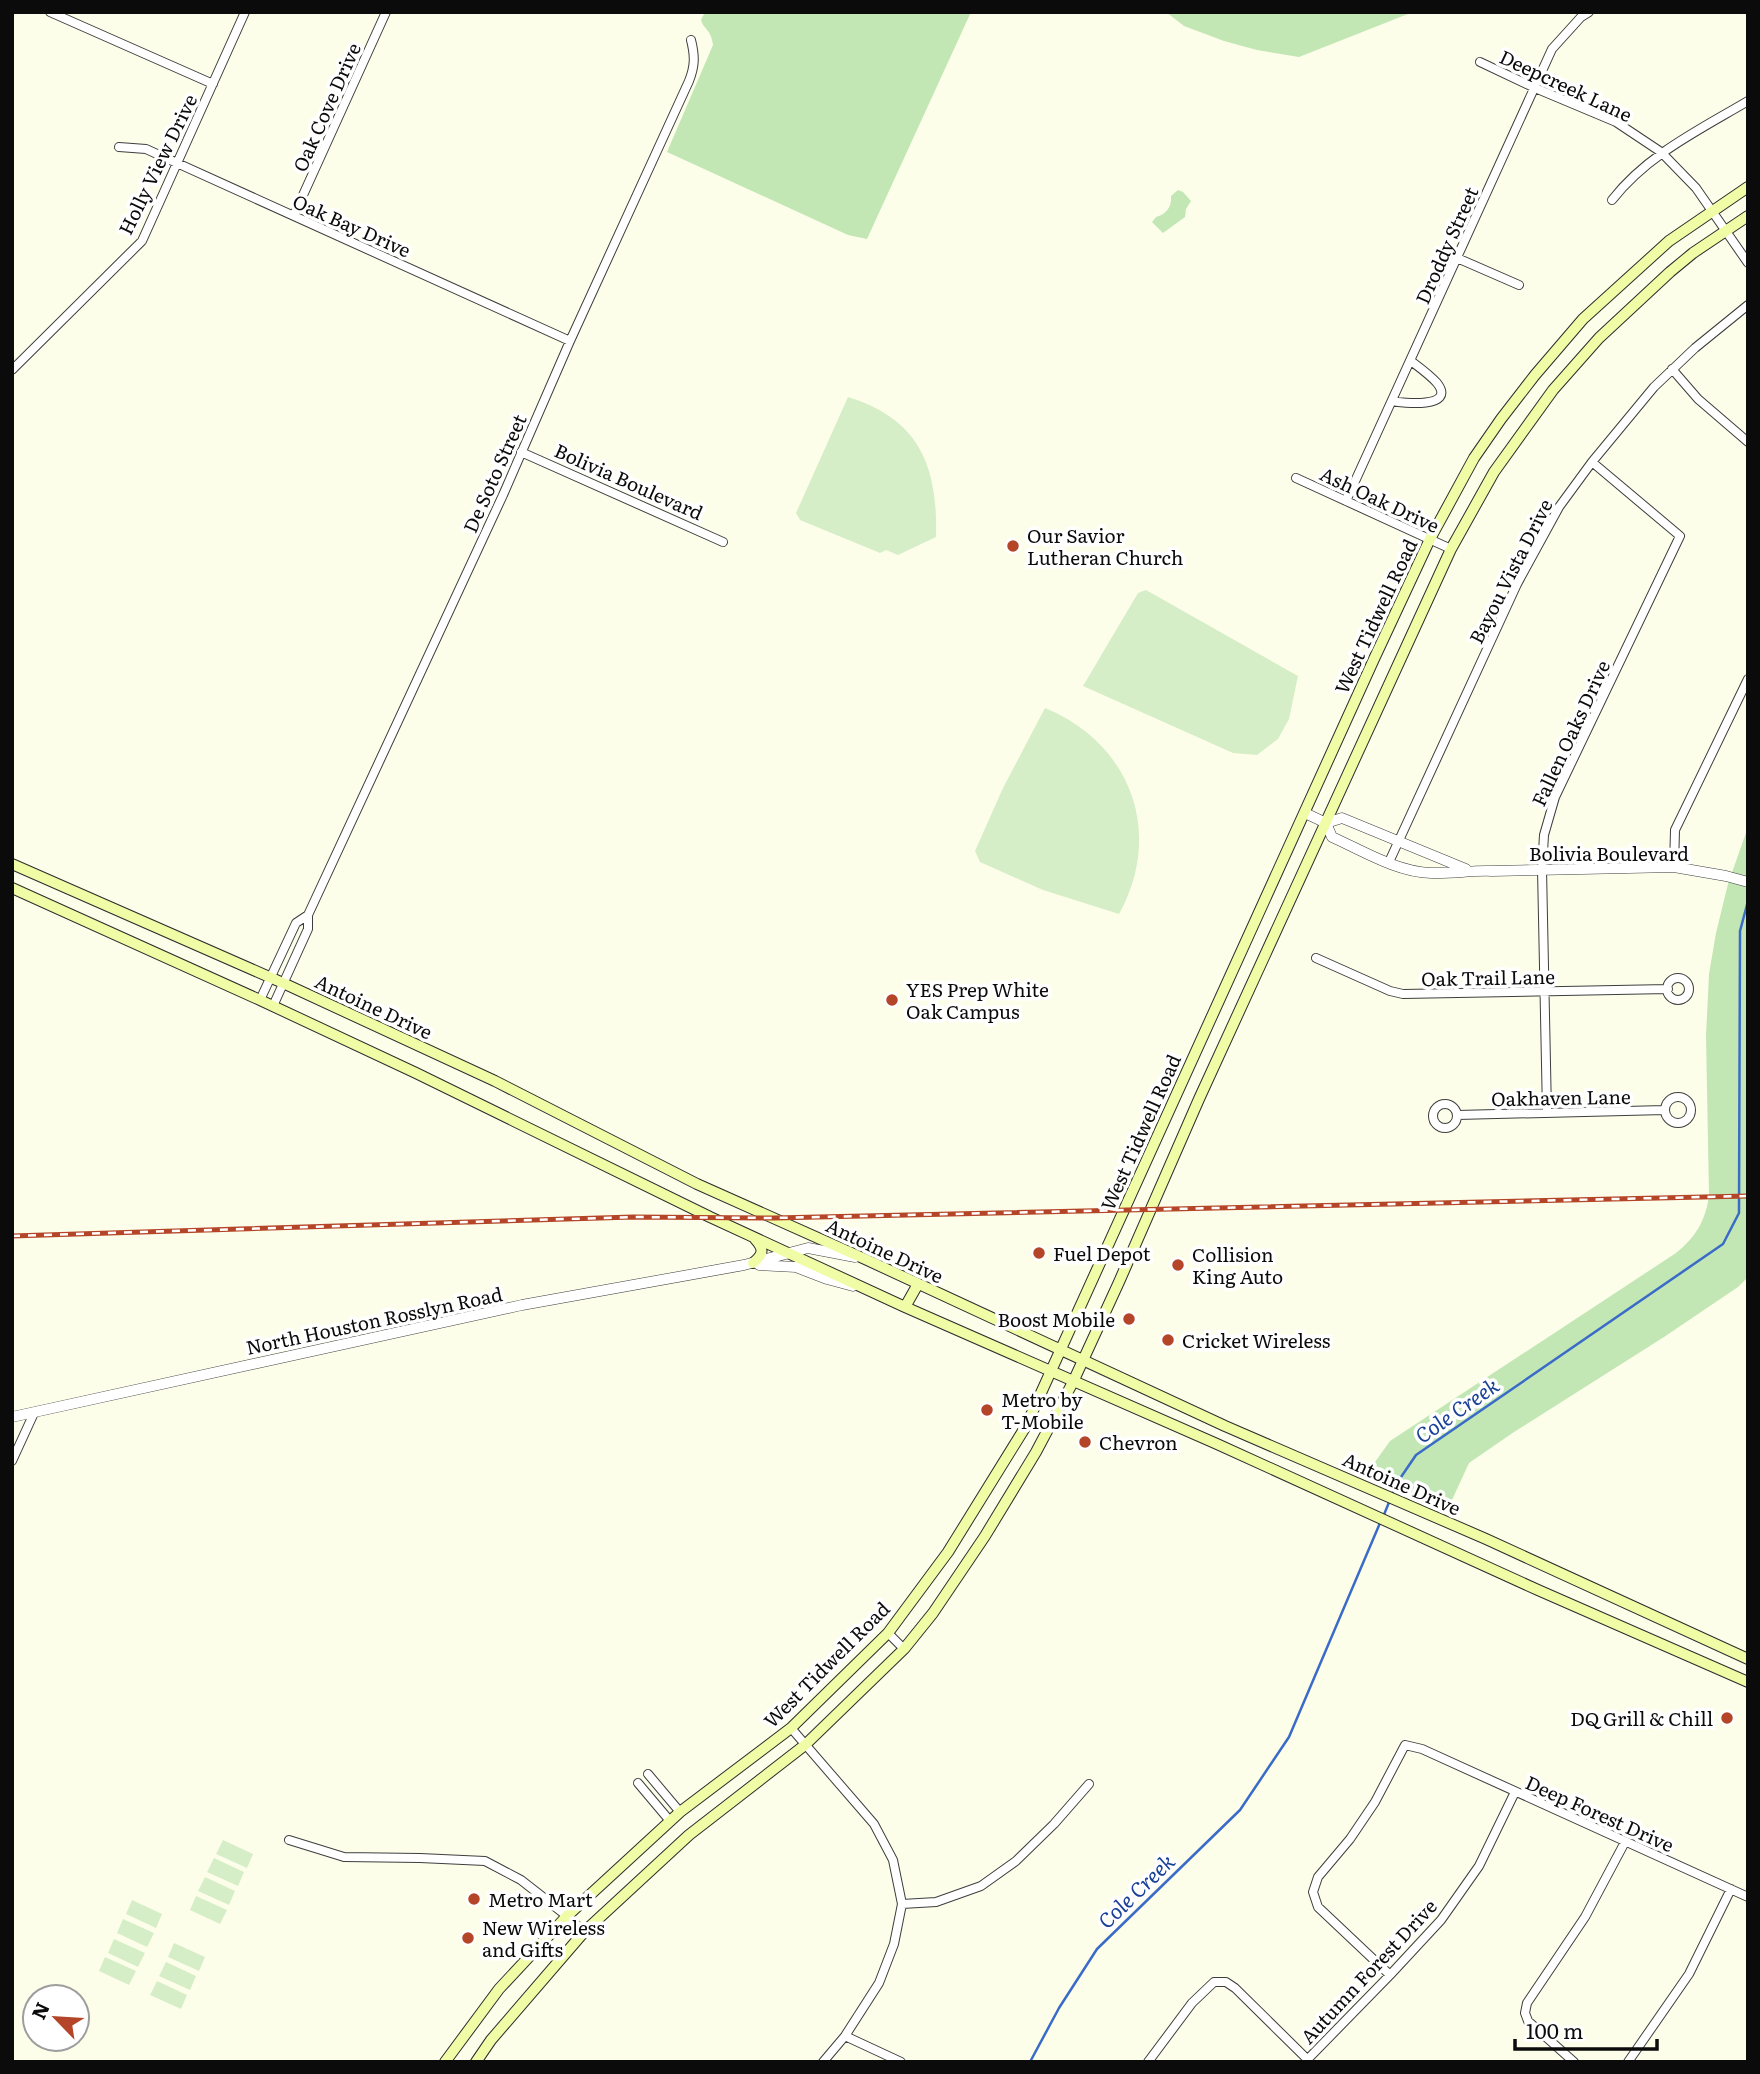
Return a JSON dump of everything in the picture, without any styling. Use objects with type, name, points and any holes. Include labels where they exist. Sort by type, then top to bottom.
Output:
[{"type":"main road","name":"West Tidwell Road","points":[[445,2062],[499,1989],[567,1916],[680,1812],[791,1728],[888,1633],[948,1552],[1026,1426],[1374,659],[1430,539],[1474,458],[1501,419],[1583,319],[1669,241],[1748,187]]},
{"type":"main road","points":[[477,2062],[491,2040],[584,1932],[689,1835],[805,1745],[904,1649],[933,1613],[985,1536],[1036,1452],[1073,1382],[1395,670],[1451,549],[1494,472],[1553,390],[1599,338],[1693,253],[1748,216]]},
{"type":"main road","points":[[1535,376],[1553,390]]},
{"type":"main road","points":[[1374,659],[1395,670]]},
{"type":"main road","name":"Antoine Drive","points":[[12,864],[284,983],[495,1081],[697,1184],[866,1259],[1083,1361],[1748,1659]]},
{"type":"main road","points":[[12,888],[273,1006],[710,1217],[905,1307],[1748,1682]]},
{"type":"main road","points":[[1236,964],[1257,973]]},
{"type":"main road","points":[[1179,1090],[1199,1099]]},
{"type":"main road","points":[[1114,1234],[1136,1243]]},
{"type":"main road","points":[[749,1264],[762,1256],[762,1247],[754,1237]]},
{"type":"main road","points":[[905,1307],[918,1284]]},
{"type":"main road","points":[[1538,1590],[1549,1568]]},
{"type":"main road","points":[[1658,1642],[1668,1621]]},
{"type":"main road","points":[[680,1812],[689,1835]]},
{"type":"main road","points":[[670,1821],[689,1835]]},
{"type":"street","points":[[50,12],[213,84]]},
{"type":"street","name":"Holly View Drive","points":[[12,370],[142,240],[245,12]]},
{"type":"street","name":"Oak Cove Drive","points":[[294,215],[386,12]]},
{"type":"street","name":"Droddy Street","points":[[1346,501],[1552,49],[1581,17],[1589,12]]},
{"type":"street","name":"De Soto Street","points":[[273,1006],[308,929],[308,915],[689,81],[695,55],[691,40]]},
{"type":"street","name":"Deepcreek Lane","points":[[1480,62],[1616,122],[1661,152],[1696,188],[1748,264]]},
{"type":"street","points":[[1612,200],[1625,183],[1661,152],[1748,101]]},
{"type":"street","name":"Oak Bay Drive","points":[[119,147],[146,149],[570,341]]},
{"type":"street","points":[[1457,258],[1519,285]]},
{"type":"street","name":"Bayou Vista Drive","points":[[1389,862],[1517,584],[1559,507],[1592,462],[1672,369],[1748,305]]},
{"type":"street","points":[[1392,401],[1426,403],[1435,401],[1439,396],[1437,383],[1411,360]]},
{"type":"street","points":[[1672,369],[1698,399],[1748,442]]},
{"type":"street","name":"Bolivia Boulevard","points":[[521,452],[723,542]]},
{"type":"street","name":"Fallen Oaks Drive","points":[[1547,1113],[1542,869],[1544,835],[1555,797],[1680,536],[1592,462]]},
{"type":"street","name":"Ash Oak Drive","points":[[1296,478],[1451,549]]},
{"type":"street","points":[[1674,867],[1675,830],[1748,679]]},
{"type":"street","name":"Bolivia Boulevard","points":[[1305,813],[1326,823],[1332,837],[1400,867],[1431,873],[1674,867],[1745,881]]},
{"type":"street","name":"Bolivia Boulevard","points":[[1326,823],[1342,818],[1469,870]]},
{"type":"street","name":"De Soto Street","points":[[260,1000],[296,923],[308,915]]},
{"type":"street","name":"Oak Trail Lane","points":[[1316,958],[1402,994],[1668,989]]},
{"type":"street","name":"Oakhaven Lane","points":[[1457,1115],[1665,1110]]},
{"type":"street","name":"North Houston Rosslyn Road","points":[[12,1417],[534,1302],[749,1264],[808,1248],[866,1259]]},
{"type":"street","name":"North Houston Rosslyn Road","points":[[749,1264],[796,1267],[873,1292]]},
{"type":"street","points":[[12,1461],[34,1413]]},
{"type":"street","points":[[888,1633],[904,1649]]},
{"type":"street","points":[[791,1728],[874,1824],[893,1860],[902,1904],[894,1944],[879,1983],[845,2036],[822,2062]]},
{"type":"street","name":"Deep Forest Drive","points":[[1391,1975],[1318,1907],[1313,1892],[1318,1877],[1350,1839],[1375,1802],[1405,1745],[1422,1749],[1748,1897]]},
{"type":"street","points":[[648,1774],[680,1812]]},
{"type":"street","points":[[638,1783],[670,1821]]},
{"type":"street","points":[[902,1904],[936,1902],[981,1886],[1016,1861],[1054,1824],[1089,1784]]},
{"type":"street","name":"Autumn Forest Drive","points":[[1306,2061],[1441,1920],[1479,1866],[1515,1793]]},
{"type":"street","points":[[289,1840],[344,1857],[420,1857],[485,1861],[521,1880],[584,1932]]},
{"type":"street","points":[[1574,2062],[1528,2021],[1525,2013],[1527,2003],[1585,1917],[1625,1842]]},
{"type":"street","points":[[1628,2062],[1689,1974],[1731,1889]]},
{"type":"street","points":[[1148,2062],[1192,2003],[1214,1982],[1226,1982],[1235,1988],[1306,2061]]},
{"type":"street","points":[[845,2036],[901,2062]]},
{"type":"green space","points":[[705,12],[971,12],[867,239],[848,235],[667,152],[713,45],[701,20]]},
{"type":"green space","points":[[1166,12],[1413,12],[1299,57],[1224,41],[1184,26]]},
{"type":"green space","points":[[1178,190],[1191,201],[1185,217],[1163,233],[1152,222],[1168,209],[1171,196]]},
{"type":"green space","points":[[848,397],[873,406],[892,418],[920,449],[928,468],[936,512],[936,537],[898,555],[886,550],[880,553],[800,520],[796,513]]},
{"type":"green space","points":[[1146,590],[1298,676],[1289,719],[1278,739],[1257,755],[1233,753],[1083,686],[1138,593]]},
{"type":"green space","points":[[1045,708],[1075,724],[1099,744],[1118,767],[1131,794],[1138,822],[1139,853],[1132,883],[1119,914],[1043,890],[980,862],[975,851],[1003,788]]},
{"type":"green space","points":[[1748,827],[1748,1277],[1738,1287],[1664,1337],[1469,1463],[1446,1513],[1365,1476],[1390,1441],[1676,1253],[1699,1227],[1709,1195],[1706,1036],[1709,974],[1728,884]]},
{"type":"green space","points":[[223,1840],[253,1854],[247,1868],[216,1854]]},
{"type":"green space","points":[[214,1858],[244,1872],[238,1886],[207,1872]]},
{"type":"green space","points":[[205,1877],[235,1891],[229,1905],[198,1891]]},
{"type":"green space","points":[[196,1896],[227,1910],[220,1924],[190,1910]]},
{"type":"green space","points":[[132,1900],[162,1914],[156,1928],[126,1914]]},
{"type":"green space","points":[[123,1919],[154,1933],[147,1947],[117,1933]]},
{"type":"green space","points":[[114,1939],[145,1953],[138,1967],[108,1953]]},
{"type":"green space","points":[[174,1943],[205,1957],[199,1971],[168,1957]]},
{"type":"green space","points":[[105,1957],[136,1971],[129,1985],[99,1971]]},
{"type":"green space","points":[[166,1962],[196,1976],[190,1990],[159,1976]]},
{"type":"green space","points":[[157,1981],[187,1995],[181,2009],[150,1995]]},
{"type":"waterway","name":"Cole Creek","points":[[1392,1494],[1416,1455],[1723,1244],[1739,1213],[1740,931],[1748,901]]},
{"type":"waterway","name":"Cole Creek","points":[[1383,1517],[1390,1500]]},
{"type":"waterway","name":"Cole Creek","points":[[1030,2062],[1059,2008],[1097,1949],[1240,1810],[1289,1737],[1380,1523]]},
{"type":"railway","points":[[12,1236],[633,1217],[774,1218],[1748,1196]]},
{"type":"place","name":"Our Savior Lutheran Church","points":[[1013,546]]},
{"type":"place","name":"YES Prep White Oak Campus","points":[[892,1000]]},
{"type":"place","name":"Fuel Depot","points":[[1039,1253]]},
{"type":"place","name":"Collision King Auto","points":[[1178,1265]]},
{"type":"place","name":"Boost Mobile","points":[[1129,1319]]},
{"type":"place","name":"Cricket Wireless","points":[[1168,1340]]},
{"type":"place","name":"Metro by T-Mobile","points":[[987,1410]]},
{"type":"place","name":"Chevron","points":[[1085,1442]]},
{"type":"place","name":"DQ Grill & Chill","points":[[1727,1718]]},
{"type":"place","name":"Metro Mart","points":[[474,1899]]},
{"type":"place","name":"New Wireless and Gifts","points":[[468,1938]]}]
